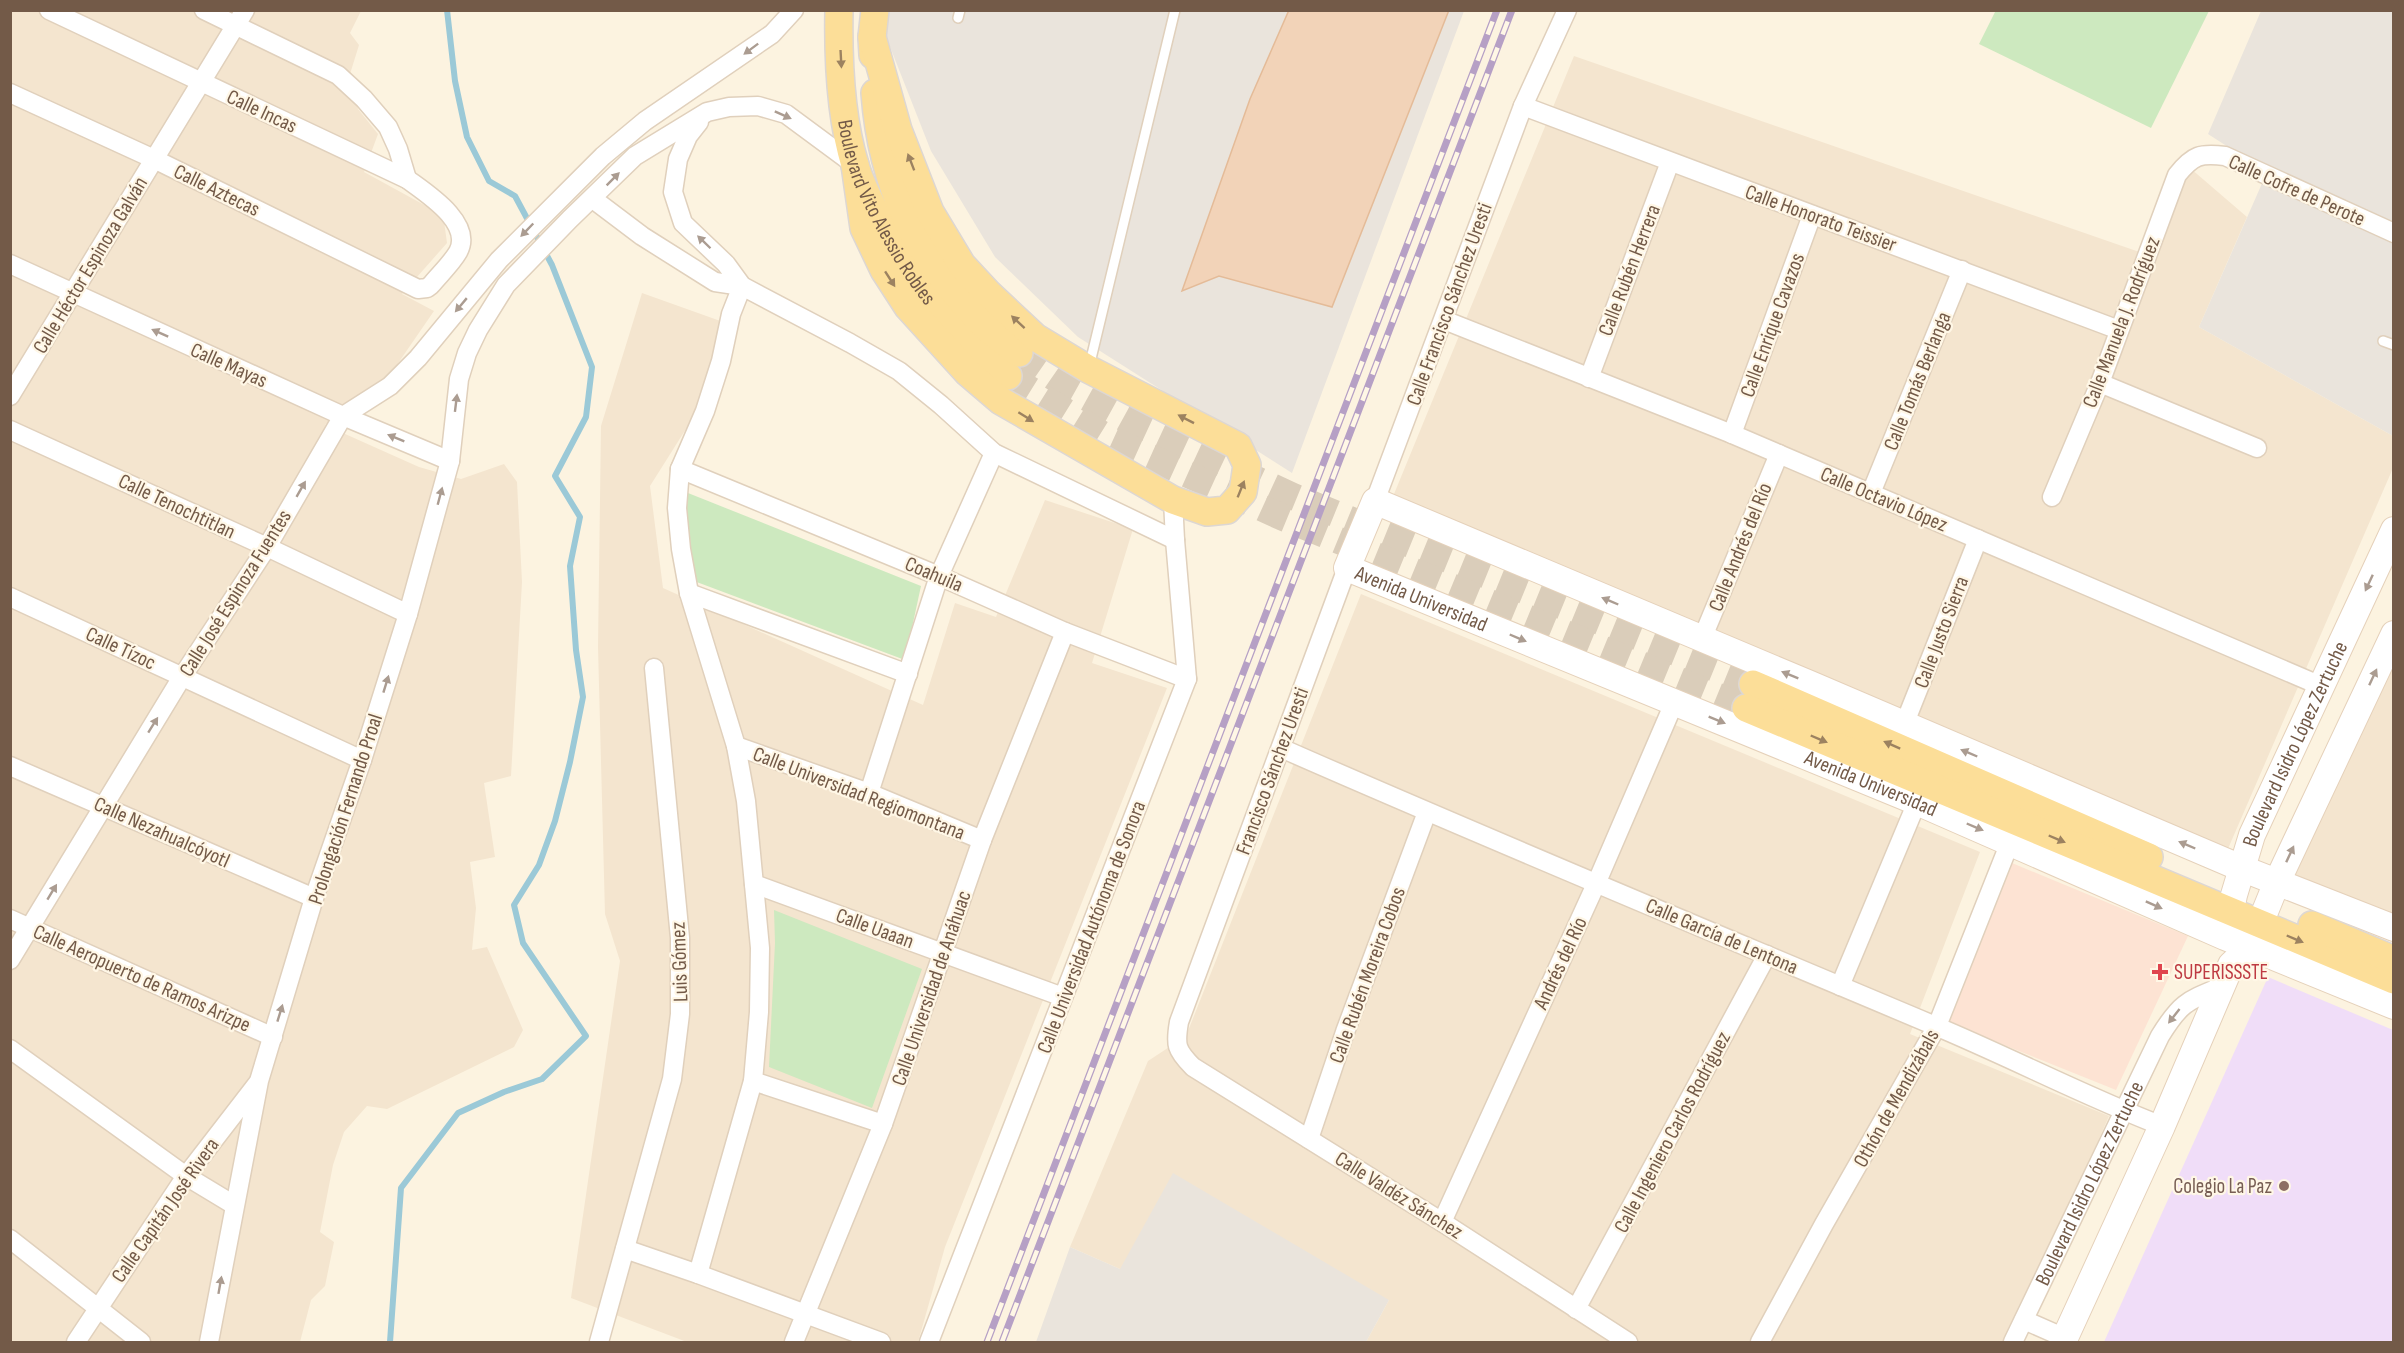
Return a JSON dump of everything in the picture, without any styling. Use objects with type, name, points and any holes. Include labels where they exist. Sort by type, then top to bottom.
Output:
[{"type":"main road","name":"Boulevard Vito Alessio Robles","points":[[839,10],[844,108],[855,165],[891,243],[919,288],[945,320],[979,353],[1013,365],[927,256],[898,203],[887,172],[878,130],[872,37],[875,10]]},
{"type":"main road","points":[[855,165],[861,214],[869,240],[884,270],[908,307],[942,348],[966,372],[1001,401],[1173,500],[1208,512],[1227,510],[1243,492],[1247,465],[1238,446],[1088,369],[1035,338],[988,294],[962,265],[930,212],[898,130],[872,37]]},
{"type":"main road","name":"Avenida Universidad","points":[[2230,914],[1750,696],[2014,832],[2230,914],[2394,980]]},
{"type":"main road","name":"Avenida Universidad","points":[[2259,926],[2394,960]]},
{"type":"street","name":"Calle Incas","points":[[49,10],[407,179],[433,198],[453,218],[459,231]]},
{"type":"street","points":[[204,10],[240,18],[338,75],[364,99],[388,127],[398,149],[407,179]]},
{"type":"street","name":"Calle José Espinoza Fuentes","points":[[10,960],[182,677],[267,547],[343,416],[390,386],[418,358],[499,260],[603,156],[645,121],[772,34],[795,10]]},
{"type":"street","name":"Calle Francisco Sánchez Uresti","points":[[1375,501],[1523,106],[1567,10]]},
{"type":"street","name":"Calle Héctor Espinoza Galván","points":[[10,396],[240,18]]},
{"type":"street","name":"Calle Aztecas","points":[[10,93],[154,159],[421,289],[431,285],[458,250],[459,231]]},
{"type":"street","points":[[742,286],[726,264],[683,223],[673,192],[678,159],[688,136],[707,112],[729,107],[758,106],[786,114],[855,165]]},
{"type":"street","name":"Calle Honorato Teissier","points":[[1523,106],[2119,330]]},
{"type":"street","name":"Prolongación Fernando Proal","points":[[209,1342],[259,1081],[314,898],[362,760],[408,614],[450,461],[459,379],[467,353],[478,330],[506,285],[570,219],[635,156],[707,112]]},
{"type":"street","name":"Calle Cofre de Perote","points":[[2200,156],[2225,156],[2394,233]]},
{"type":"street","name":"Calle Manuela J. Rodríguez","points":[[2052,497],[2100,383],[2177,175],[2189,160],[2200,156]]},
{"type":"street","name":"Calle Rubén Herrera","points":[[1589,378],[1670,162]]},
{"type":"street","points":[[593,198],[642,236],[715,282],[742,286],[899,371],[994,453],[1174,540]]},
{"type":"street","name":"Calle Enrique Cavazos","points":[[1732,434],[1812,215]]},
{"type":"street","name":"Calle Mayas","points":[[10,264],[343,416],[450,461]]},
{"type":"street","name":"Calle Tomás Berlanga","points":[[1871,493],[1962,270]]},
{"type":"street","points":[[698,1274],[753,1081],[759,1012],[760,948],[746,801],[736,746],[689,593],[681,549],[678,508],[680,469],[705,411],[721,361],[731,314],[742,286]]},
{"type":"street","name":"Calle Octavio López","points":[[1444,320],[1732,434],[2321,686]]},
{"type":"street","points":[[2100,383],[2257,448]]},
{"type":"street","name":"Calle Tenochtitlan","points":[[10,430],[408,614]]},
{"type":"street","points":[[870,793],[939,576],[994,453]]},
{"type":"street","name":"Calle Andrés del Río","points":[[1702,639],[1779,454]]},
{"type":"street","name":"Coahuila","points":[[680,469],[939,576],[1065,632],[1187,679]]},
{"type":"street","name":"Calle Universidad Autónoma de Sonora","points":[[929,1342],[1187,679],[1174,540],[1173,500]]},
{"type":"street","points":[[1375,501],[2241,868],[2394,928]]},
{"type":"street","name":"Francisco Sánchez Uresti","points":[[1176,1042],[1179,1022],[1347,568],[1375,501]]},
{"type":"street","name":"Boulevard Isidro López Zertuche","points":[[2227,976],[2230,914],[2241,868],[2252,836],[2394,530]]},
{"type":"street","name":"Calle Justo Sierra","points":[[1904,725],[1977,539]]},
{"type":"street","name":"Avenida Universidad","points":[[1347,568],[1917,802],[2014,832]]},
{"type":"street","points":[[689,593],[908,674]]},
{"type":"street","name":"Calle Tízoc","points":[[10,597],[362,760]]},
{"type":"street","name":"Calle Universidad de Anáhuac","points":[[794,1342],[884,1124],[982,840],[1065,632]]},
{"type":"street","name":"Boulevard Isidro López Zertuche","points":[[2064,1340],[2162,1126],[2227,976],[2259,926],[2277,882],[2394,634]]},
{"type":"street","name":"Luis Gómez","points":[[598,1342],[672,1079],[680,1014],[680,938],[654,668]]},
{"type":"street","name":"Andrés del Río","points":[[1442,1222],[1596,884],[1674,703]]},
{"type":"street","name":"Calle Universidad Regiomontana","points":[[736,746],[870,793],[982,840]]},
{"type":"street","name":"Calle García de Lentona","points":[[1281,748],[1596,884],[1937,1026],[2162,1126]]},
{"type":"street","name":"Calle Nezahualcóyotl","points":[[10,766],[314,898]]},
{"type":"street","points":[[1840,986],[1917,802]]},
{"type":"street","name":"Calle Rubén Moreira Cobos","points":[[1310,1139],[1345,1032],[1427,812]]},
{"type":"street","name":"Othón de Mendizábals","points":[[1760,1342],[1824,1224],[1937,1026],[2014,832]]},
{"type":"street","name":"Calle Uaaan","points":[[754,884],[1063,997]]},
{"type":"street","name":"Avenida Universidad","points":[[2230,914],[2259,926],[2394,1006]]},
{"type":"street","name":"Calle Aeropuerto de Ramos Arizpe","points":[[10,919],[273,1037]]},
{"type":"street","name":"Calle Ingeniero Carlos Rodríguez","points":[[1576,1309],[1767,955]]},
{"type":"street","name":"Boulevard Isidro López Zertuche","points":[[2013,1342],[2160,1036],[2172,1016],[2186,1002],[2227,976]]},
{"type":"street","name":"Calle Valdéz Sánchez","points":[[1176,1042],[1182,1056],[1194,1066],[1628,1342]]},
{"type":"street","points":[[10,1049],[186,1176],[234,1205]]},
{"type":"street","name":"Calle Capitán José Rivera","points":[[76,1342],[186,1176],[259,1081]]},
{"type":"street","points":[[753,1081],[884,1124]]},
{"type":"street","points":[[10,1239],[96,1309],[141,1342]]},
{"type":"street","points":[[625,1249],[881,1342]]},
{"type":"street","points":[[2024,1320],[2064,1340]]},
{"type":"lane","points":[[1088,369],[1174,13],[1163,10]]},
{"type":"lane","points":[[2383,341],[2394,345]]},
{"type":"shaded area","points":[[885,10],[1464,11],[1292,473],[1078,337],[995,257],[931,151],[883,29]]},
{"type":"shaded area","points":[[10,11],[361,11],[350,33],[359,45],[350,74],[358,109],[378,134],[364,172],[428,207],[444,221],[447,243],[402,294],[434,311],[392,372],[370,392],[325,425],[419,467],[461,479],[504,464],[517,482],[522,582],[511,776],[484,783],[495,857],[470,862],[476,908],[472,950],[487,947],[523,1030],[514,1047],[387,1109],[367,1106],[344,1132],[333,1165],[320,1232],[334,1242],[325,1286],[311,1300],[300,1342],[11,1342]]},
{"type":"shaded area","points":[[2261,11],[2393,11],[2393,436],[2199,327],[2267,172],[2208,134]]},
{"type":"shaded area","points":[[1574,56],[2148,255],[2183,162],[2247,217],[2199,327],[2393,436],[2393,468],[2227,851],[1385,516]]},
{"type":"shaded area","points":[[642,293],[726,323],[720,375],[650,486],[663,588],[923,705],[955,603],[996,617],[1045,500],[1133,529],[1092,663],[1167,688],[945,1247],[918,1342],[687,1342],[571,1298],[620,961],[605,914],[598,647],[601,426]]},
{"type":"shaded area","points":[[1361,594],[1980,852],[1910,1034],[2109,1116],[2010,1342],[1366,1342],[1389,1300],[1120,1269],[1070,1247],[1148,1061],[1186,1036]]},
{"type":"shaded area","points":[[2393,632],[2393,930],[2277,882]]},
{"type":"shaded area","points":[[2012,863],[2188,936],[2116,1090],[1949,1023]]},
{"type":"shaded area","name":"Colegio La Paz","points":[[2268,977],[2393,1030],[2393,1342],[2104,1342]]},
{"type":"shaded area","points":[[1173,1173],[1389,1300],[1366,1342],[1036,1342],[1070,1247],[1120,1269]]},
{"type":"green space","points":[[1996,10],[2209,11],[2151,128],[1979,44]]},
{"type":"green space","points":[[683,491],[921,586],[905,660],[694,581]]},
{"type":"green space","points":[[774,910],[922,969],[872,1108],[769,1067],[775,943]]},
{"type":"building","points":[[1289,10],[1449,10],[1332,307],[1219,276],[1182,291],[1250,99]]},
{"type":"waterway","points":[[390,1342],[401,1188],[458,1113],[504,1092],[542,1079],[586,1036],[523,943],[514,905],[539,865],[555,821],[583,697],[576,650],[570,566],[580,517],[555,476],[586,417],[592,367],[552,265],[515,196],[489,181],[467,137],[455,81],[447,10]]},
{"type":"tunnel","points":[[1019,353],[1068,387],[1124,418],[1292,496],[1753,684]]},
{"type":"tunnel","points":[[1008,376],[1108,438],[1282,517],[1746,708]]},
{"type":"railway","points":[[987,1342],[1497,10]]},
{"type":"railway","points":[[1002,1342],[1512,10]]},
{"type":"place","name":"SUPERISSSTE","points":[[2160,972]]},
{"type":"place","name":"Colegio La Paz","points":[[2284,1186]]}]
